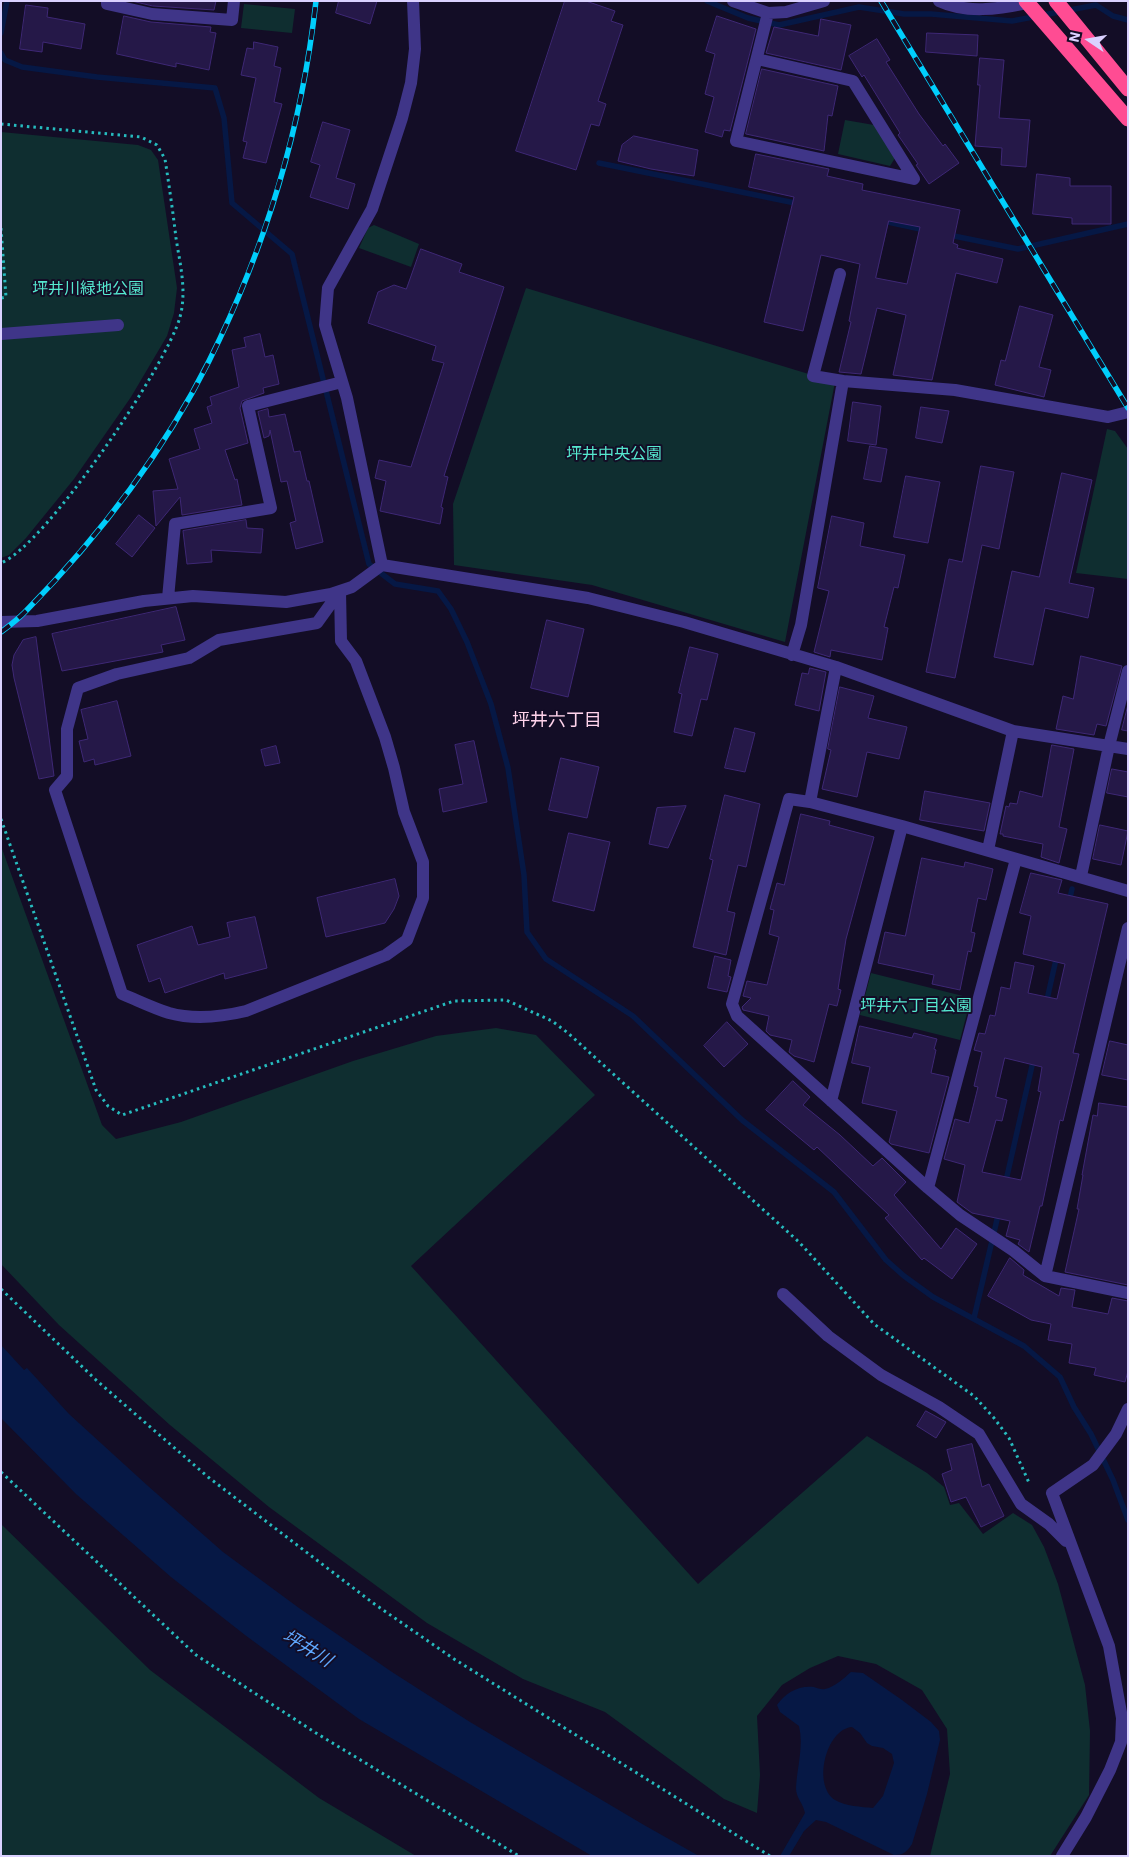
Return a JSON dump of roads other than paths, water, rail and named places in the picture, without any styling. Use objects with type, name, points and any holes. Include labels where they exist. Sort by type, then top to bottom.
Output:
[{"type":"highway","points":[[1056,1],[1128,89]]},
{"type":"highway","points":[[1027,2],[1128,119]]},
{"type":"street","points":[[107,1],[107,4],[152,14],[232,20],[234,1]]},
{"type":"street","points":[[382,565],[347,398],[336,384],[325,325],[328,288],[372,210],[402,118],[411,83],[415,49],[413,1]]},
{"type":"street","points":[[733,1],[767,19],[824,1]]},
{"type":"street","points":[[939,1],[952,7],[995,10],[1027,2]]},
{"type":"street","points":[[757,59],[853,81],[914,179],[736,142],[767,19]]},
{"type":"street","points":[[840,274],[813,376],[843,381],[955,390],[1108,417],[1128,412]]},
{"type":"street","points":[[1,334],[118,325]]},
{"type":"street","points":[[792,656],[801,625],[843,381]]},
{"type":"street","points":[[168,598],[175,524],[271,508],[248,406],[336,384]]},
{"type":"street","points":[[346,589],[341,640],[356,661],[385,737],[404,812],[423,862],[423,898],[407,940],[386,955],[246,1011],[227,1016],[207,1017],[168,1013],[122,994],[55,790],[67,776],[67,729],[78,688],[117,674],[189,658],[219,640],[317,623],[346,589],[382,565],[588,598],[684,622],[792,656],[836,667],[1013,731],[1128,749]]},
{"type":"street","points":[[1,622],[37,621],[168,598],[193,596],[286,602],[346,589]]},
{"type":"street","points":[[810,802],[836,667]]},
{"type":"street","points":[[1081,876],[1109,746],[1128,670]]},
{"type":"street","points":[[988,850],[1013,731]]},
{"type":"street","points":[[1128,892],[1081,876],[902,826],[810,802],[789,799],[732,1004],[737,1016],[960,1215],[1001,1242],[1045,1276],[1128,1293]]},
{"type":"street","points":[[831,1101],[902,826]]},
{"type":"street","points":[[928,1188],[1016,859]]},
{"type":"street","points":[[1045,1276],[1128,928]]},
{"type":"street","points":[[783,1294],[828,1336],[881,1375],[939,1407],[978,1434],[1021,1504],[1050,1524],[1071,1547]]},
{"type":"street","points":[[1062,1856],[1086,1817],[1124,1746],[1122,1718],[1109,1646],[1059,1517],[1052,1493],[1093,1465],[1116,1434],[1128,1409]]},
{"type":"water","name":"坪井川","points":[[1,1345],[24,1370],[27,1368],[69,1414],[148,1486],[223,1552],[299,1608],[392,1672],[470,1722],[699,1856],[592,1856],[359,1719],[245,1635],[171,1577],[76,1494],[1,1418]]},
{"type":"water","points":[[851,1672],[863,1673],[931,1722],[939,1731],[940,1740],[912,1844],[904,1852],[894,1855],[826,1822],[816,1820],[804,1831],[789,1856],[780,1856],[805,1813],[796,1788],[801,1749],[799,1726],[780,1712],[777,1705],[793,1691],[803,1687],[829,1688]],"holes":[[[852,1727],[860,1733],[867,1743],[883,1748],[892,1754],[894,1763],[883,1796],[873,1808],[849,1805],[835,1800],[828,1793],[824,1783],[825,1759],[835,1737],[843,1730]]]},
{"type":"waterway","points":[[1,33],[7,1]]},
{"type":"waterway","points":[[707,1],[748,18],[779,25],[859,7],[904,14],[931,14],[1012,21],[1096,5],[1113,16],[1128,20]]},
{"type":"waterway","points":[[1,53],[5,60],[22,67],[97,77],[215,88],[224,118],[232,203],[292,254],[369,564],[395,584],[438,591],[451,609],[467,642],[491,704],[508,768],[524,875],[527,932],[546,959],[633,1016],[742,1120],[834,1192],[886,1260],[904,1276],[933,1297],[1024,1346],[1060,1377],[1113,1480],[1128,1520]]},
{"type":"waterway","points":[[599,163],[800,204]]},
{"type":"waterway","points":[[883,221],[925,230]]},
{"type":"waterway","points":[[949,235],[1018,249],[1128,224]]},
{"type":"waterway","points":[[1069,902],[1072,889]]},
{"type":"waterway","points":[[1046,1004],[1057,955]]},
{"type":"waterway","points":[[1005,1185],[1034,1057]]},
{"type":"waterway","points":[[974,1318],[999,1211]]},
{"type":"railway","points":[[1,632],[21,616],[51,585],[77,556],[126,494],[171,429],[209,361],[247,275],[264,231],[278,186],[301,94],[310,48],[316,1]]},
{"type":"railway","points":[[881,1],[1128,408]]},
{"type":"district","name":"坪井六丁目","points":[[557,721]]},
{"type":"park label","name":"坪井川緑地公園","points":[[88,289]]},
{"type":"park label","name":"坪井中央公園","points":[[614,454]]},
{"type":"park label","name":"坪井六丁目公園","points":[[916,1006]]}]
